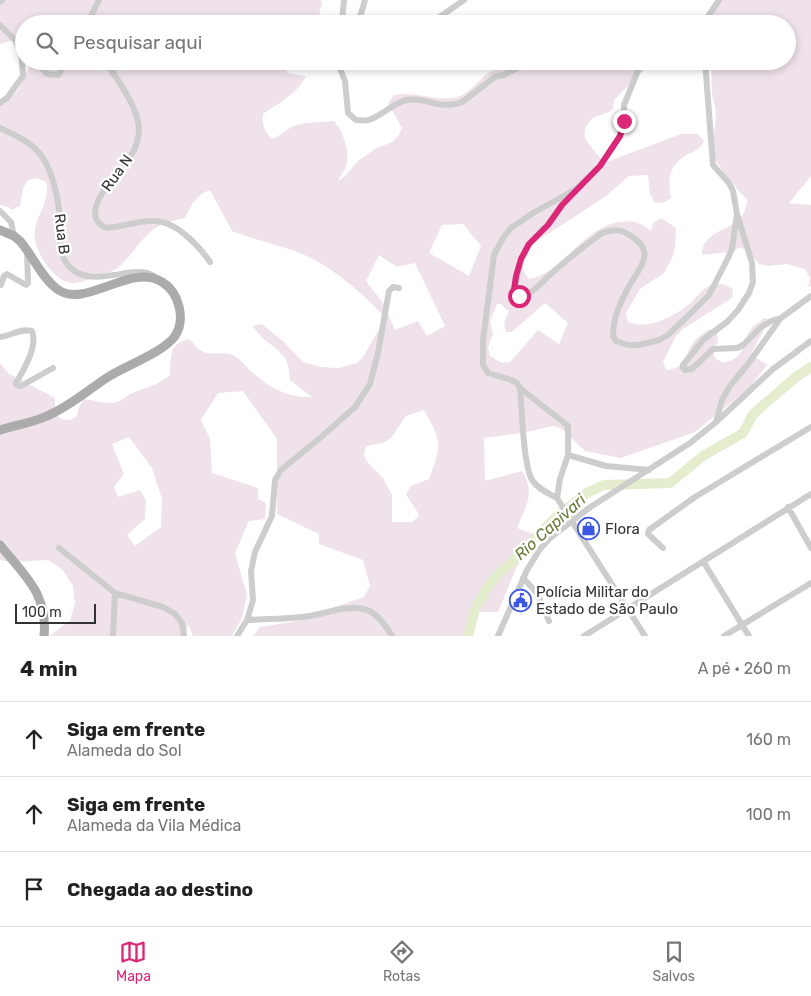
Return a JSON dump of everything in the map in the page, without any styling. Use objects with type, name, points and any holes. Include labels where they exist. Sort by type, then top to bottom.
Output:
[{"type":"main road","points":[[0,230],[14,236],[26,248],[50,283],[58,290],[67,294],[84,293],[134,278],[146,278],[162,281],[171,289],[178,301],[180,310],[177,332],[168,343],[108,377],[59,410],[45,417],[0,430]]},
{"type":"main road","points":[[0,545],[38,595],[45,618],[44,636]]},
{"type":"street","points":[[92,15],[99,0]]},
{"type":"street","points":[[343,15],[344,0]]},
{"type":"street","points":[[361,15],[365,0]]},
{"type":"street","points":[[443,15],[464,0]]},
{"type":"street","points":[[709,15],[719,0]]},
{"type":"street","points":[[0,25],[15,40]]},
{"type":"street","points":[[0,103],[23,76],[23,70]]},
{"type":"street","points":[[44,70],[47,74],[58,75],[62,70]]},
{"type":"street","name":"Rua N","points":[[111,70],[132,104],[138,118],[140,132],[134,152],[105,188],[99,200],[95,217],[98,222],[107,228],[153,220],[164,222],[190,237],[210,262]]},
{"type":"street","points":[[341,70],[345,81],[348,113],[356,120],[368,120],[395,104],[408,100],[418,100],[437,105],[462,102],[495,77],[514,70]]},
{"type":"street","points":[[639,70],[624,106],[624,121],[620,136],[600,166],[576,189],[548,225],[529,244],[521,259],[514,290],[515,294],[519,296],[533,291],[602,233],[612,229],[622,230],[639,242],[644,250],[645,257],[642,267],[629,286],[615,315],[613,336],[616,341],[639,346],[659,340],[668,335],[709,295],[732,249],[737,214]]},
{"type":"street","points":[[706,70],[713,165],[729,183],[733,191],[737,214],[752,264],[753,282],[749,294],[738,310],[728,322],[704,339],[683,365],[683,368],[685,370],[692,369],[713,349],[737,348],[743,345],[765,324],[781,318],[811,296]]},
{"type":"street","name":"Rua B","points":[[0,128],[25,140],[40,154],[46,163],[59,207],[60,246],[64,260],[73,270],[86,276],[104,277],[144,272],[152,274],[162,281]]},
{"type":"street","points":[[558,500],[560,479],[568,455],[568,426],[520,388],[517,383],[488,373],[483,366],[483,340],[494,255],[503,238],[511,228],[532,213],[576,189]]},
{"type":"street","points":[[0,211],[11,222],[14,236]]},
{"type":"street","points":[[0,285],[7,274],[12,275],[26,285],[28,283],[26,248]]},
{"type":"street","points":[[237,636],[247,620],[254,600],[251,571],[256,552],[272,516],[275,480],[281,470],[355,407],[370,384],[378,353],[389,291],[393,287],[399,288]]},
{"type":"street","points":[[715,423],[722,400],[730,386],[781,318]]},
{"type":"street","points":[[0,337],[25,330],[32,331],[34,337],[31,353],[16,382],[17,385],[21,386],[53,368]]},
{"type":"street","points":[[498,636],[523,578],[540,549],[551,537],[570,520],[623,488],[690,443],[715,423],[773,369],[811,341]]},
{"type":"street","points":[[520,388],[526,452],[529,473],[533,481],[558,500],[645,636]]},
{"type":"street","points":[[663,548],[648,534],[649,530],[695,497],[811,426]]},
{"type":"street","points":[[568,455],[606,466],[649,470]]},
{"type":"street","points":[[584,636],[811,494]]},
{"type":"street","points":[[788,507],[811,548]]},
{"type":"street","points":[[59,548],[115,593],[163,607],[175,614],[182,623],[184,636]]},
{"type":"street","points":[[703,562],[749,636]]},
{"type":"street","points":[[523,578],[537,593],[549,621]]},
{"type":"street","points":[[724,636],[811,583]]},
{"type":"street","points":[[112,636],[115,593]]},
{"type":"street","points":[[247,620],[301,617],[344,609],[364,609],[385,624],[392,636]]},
{"type":"shaded area","points":[[0,0],[321,0],[322,3],[319,15],[15,15],[15,38],[0,44]]},
{"type":"shaded area","points":[[716,0],[811,0],[811,176],[789,203],[811,205],[811,286],[808,287],[810,278],[805,269],[787,264],[768,266],[759,264],[747,249],[739,248],[730,252],[702,255],[704,245],[709,238],[739,219],[745,211],[747,200],[729,179],[715,157],[713,141],[716,115],[712,95],[711,70],[796,70],[796,15],[711,15]]},
{"type":"shaded area","points":[[28,70],[287,70],[287,73],[306,76],[293,93],[263,114],[264,128],[272,139],[297,125],[334,121],[343,136],[348,155],[346,167],[338,181],[358,161],[375,149],[392,142],[398,136],[402,128],[388,103],[394,95],[408,94],[437,98],[458,97],[468,91],[485,75],[496,70],[644,70],[614,100],[613,109],[590,121],[585,131],[585,137],[604,163],[681,134],[698,134],[704,141],[701,145],[674,166],[669,181],[671,198],[663,203],[654,202],[650,193],[648,175],[629,176],[606,196],[531,245],[523,261],[523,271],[529,279],[543,274],[603,227],[618,222],[635,222],[651,231],[653,223],[661,218],[676,228],[673,256],[664,273],[640,289],[626,313],[628,322],[643,325],[659,322],[687,306],[707,287],[714,284],[724,285],[733,289],[732,298],[683,329],[676,336],[663,362],[666,370],[679,366],[696,339],[710,329],[717,333],[718,342],[712,351],[716,359],[724,363],[732,360],[741,353],[751,329],[764,318],[769,320],[751,354],[767,365],[749,388],[695,432],[621,458],[585,451],[562,429],[553,426],[522,433],[484,438],[485,481],[522,471],[529,493],[517,528],[536,535],[517,566],[498,612],[479,612],[475,619],[472,636],[253,636],[260,627],[292,622],[364,597],[370,586],[363,560],[319,544],[319,534],[277,514],[277,439],[243,391],[218,393],[201,420],[210,439],[212,473],[258,488],[258,499],[266,503],[265,519],[249,521],[235,553],[247,595],[242,618],[232,636],[193,636],[188,624],[186,636],[49,636],[70,621],[75,603],[73,586],[63,570],[48,560],[12,562],[0,560],[0,363],[8,373],[55,398],[55,413],[61,419],[70,420],[77,416],[79,407],[84,399],[115,403],[170,375],[171,357],[174,348],[182,341],[189,339],[204,352],[227,353],[236,356],[257,376],[278,390],[294,396],[312,397],[290,380],[288,367],[283,355],[260,336],[253,326],[262,324],[283,341],[303,362],[321,367],[339,368],[357,363],[363,357],[382,324],[383,315],[364,296],[332,270],[308,256],[232,231],[210,190],[198,197],[185,218],[162,224],[150,232],[115,270],[76,283],[61,279],[45,262],[36,244],[35,227],[46,198],[46,182],[37,178],[28,180],[23,188],[20,206],[11,210],[9,207],[0,205],[0,99],[13,95],[21,85]],"holes":[[[463,224],[481,246],[469,276],[429,253],[442,225]],[[379,255],[397,267],[415,263],[445,326],[427,336],[418,321],[395,330],[383,303],[366,281]],[[545,303],[568,323],[559,344],[538,330],[510,362],[502,363],[490,356],[488,347],[493,334],[490,322],[497,304],[501,304],[509,312],[504,322],[506,332],[512,332]],[[424,410],[437,437],[438,450],[429,479],[411,486],[406,494],[419,516],[412,522],[392,522],[392,495],[383,478],[368,463],[364,455],[366,446],[383,443],[391,438],[406,416]],[[129,437],[152,468],[162,499],[161,527],[135,546],[127,535],[145,519],[146,500],[140,490],[118,497],[114,487],[124,474],[112,444]]]},
{"type":"waterway","name":"Rio Capivari","points":[[468,636],[475,609],[487,588],[497,575],[558,515],[587,493],[604,485],[670,483],[703,456],[743,433],[753,414],[796,377],[811,367]]},
{"type":"place","name":"Flora","points":[[589,529]]},
{"type":"place","name":"Polícia Militar do Estado de São Paulo","points":[[520,601]]},
{"type":"route","points":[[519,296],[515,294],[514,290],[516,276],[521,259],[529,244],[548,225],[576,189],[600,166],[620,136],[624,121]]}]
